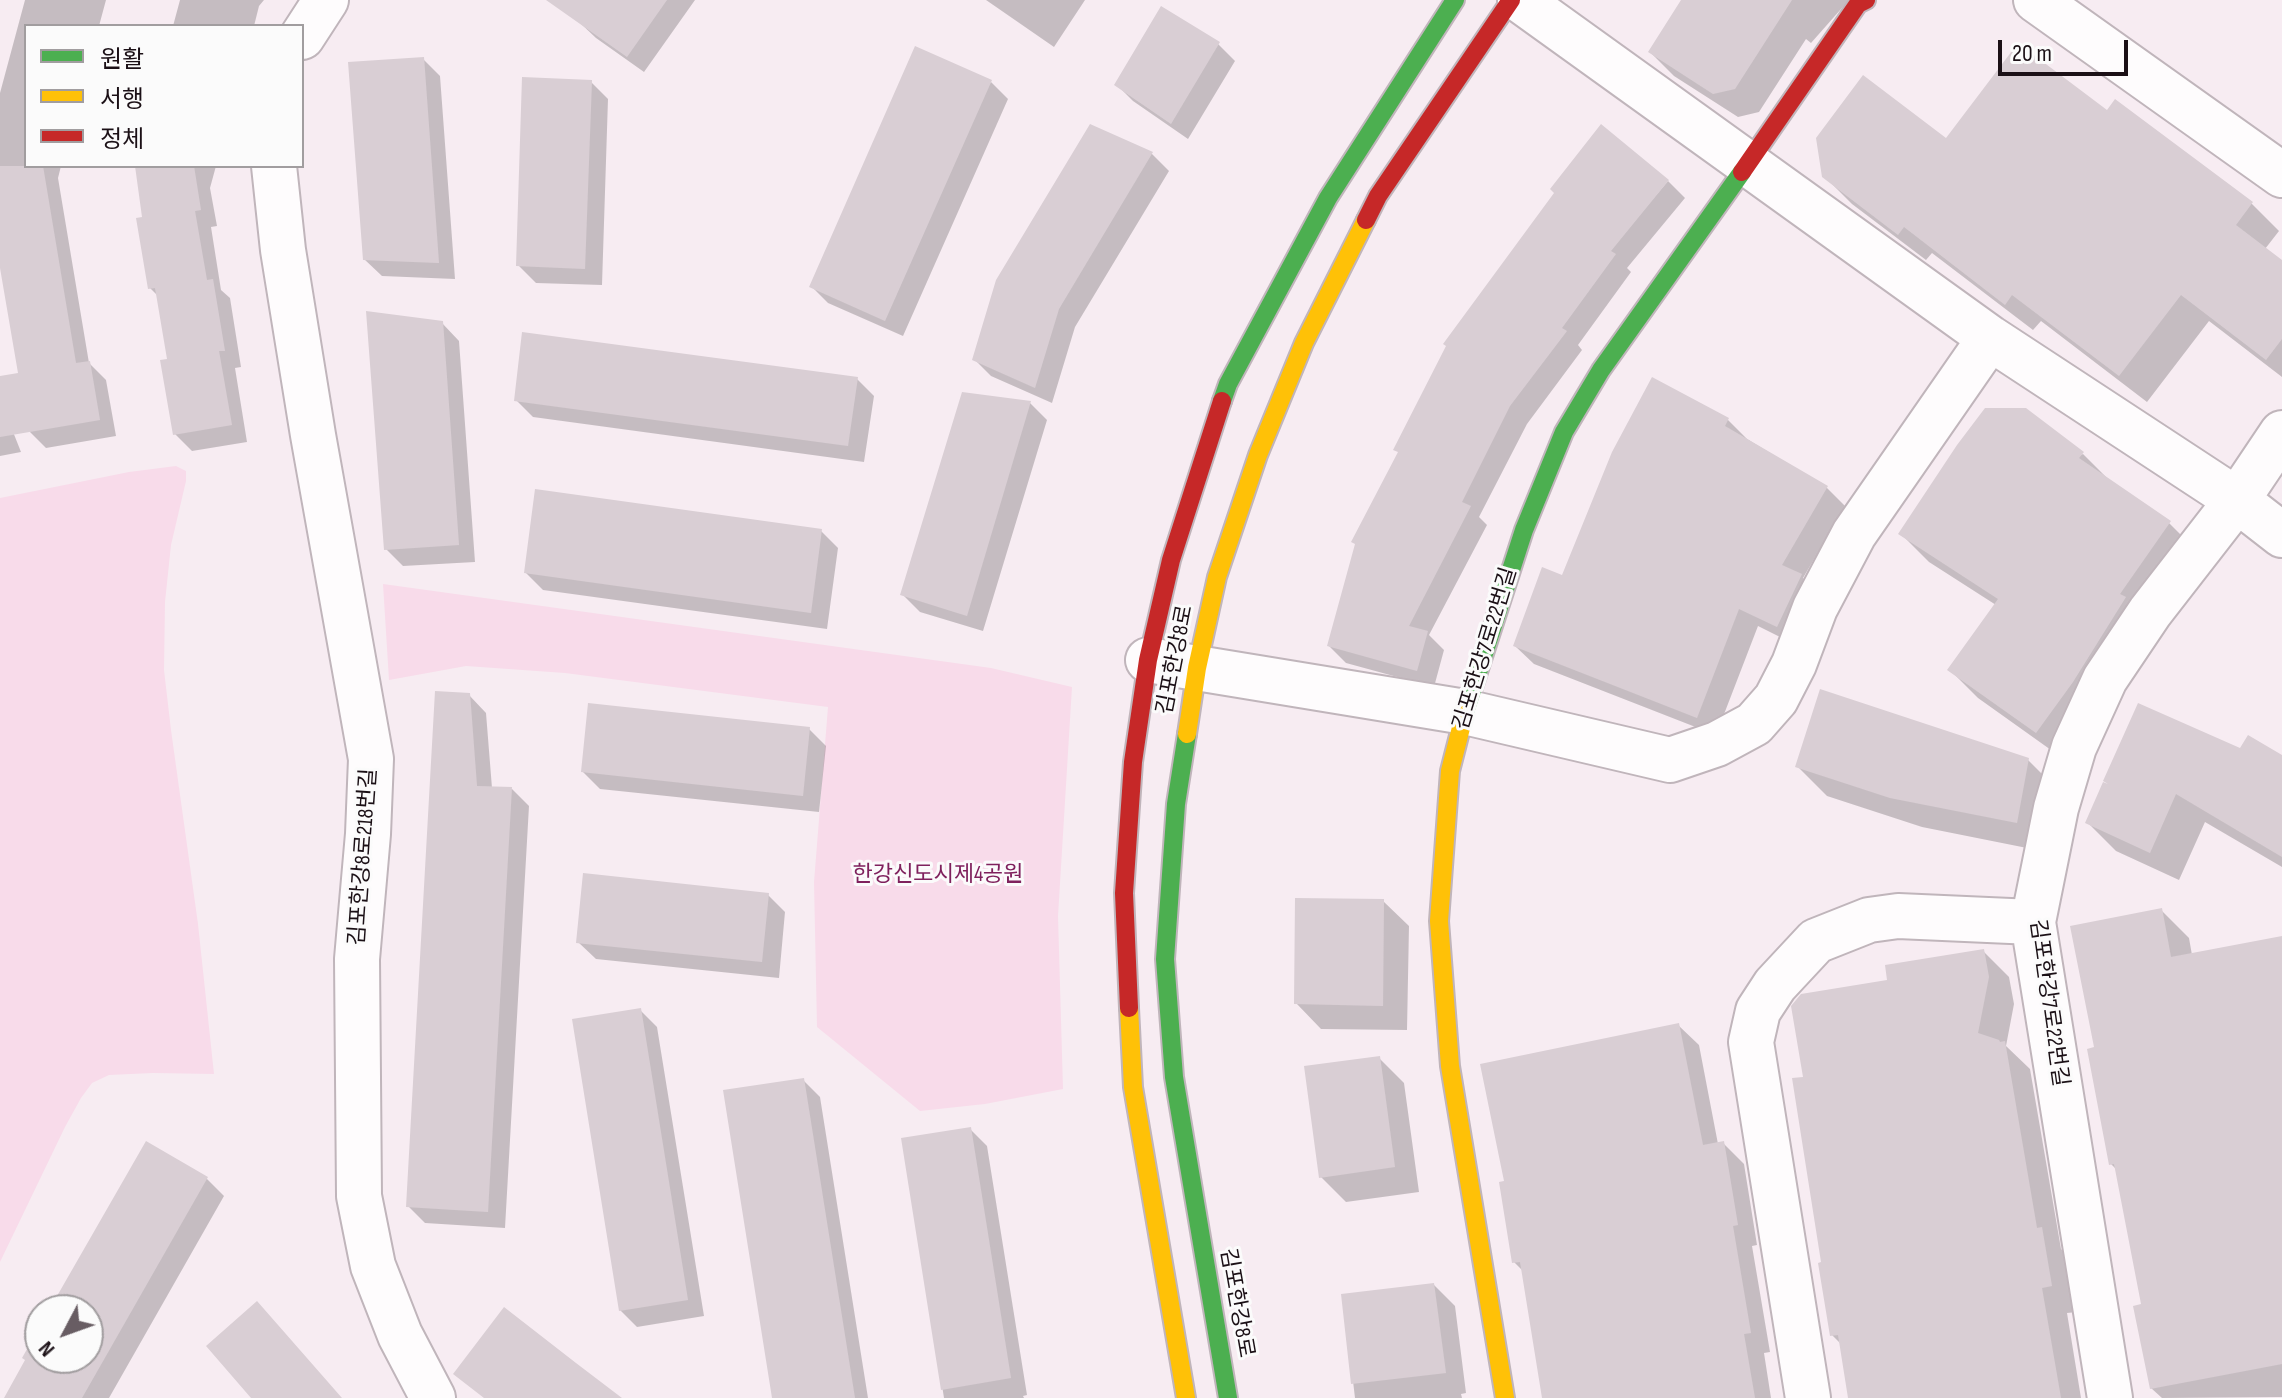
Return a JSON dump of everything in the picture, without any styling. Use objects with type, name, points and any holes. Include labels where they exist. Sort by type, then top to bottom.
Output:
[{"type":"street","points":[[304,34],[326,0]]},
{"type":"street","name":"김포한강8로","points":[[1186,1398],[1133,1087],[1124,893],[1133,762],[1148,660],[1171,560],[1228,384],[1328,198],[1455,0]]},
{"type":"street","name":"김포한강8로","points":[[1228,1398],[1174,1077],[1165,959],[1176,804],[1197,668],[1217,577],[1258,455],[1304,343],[1378,196],[1511,0]]},
{"type":"street","points":[[1520,0],[1990,338],[2237,500],[2282,535]]},
{"type":"street","name":"김포한강7로22번길","points":[[1505,1398],[1450,1066],[1439,921],[1450,771],[1465,712],[1524,530],[1564,432],[1601,370],[1858,4],[1866,0]]},
{"type":"street","points":[[2036,0],[2282,175]]},
{"type":"street","name":"김포한강8로218번길","points":[[274,168],[283,250],[313,435],[371,759],[357,959],[359,1196],[373,1266],[400,1335],[433,1398]]},
{"type":"street","points":[[1148,660],[1465,712],[1670,760],[1717,744],[1754,724],[1776,699],[1794,664],[1815,608],[1854,534],[1990,338]]},
{"type":"street","name":"김포한강7로22번길","points":[[2110,1398],[2033,922],[2056,808],[2074,747],[2105,679],[2150,612],[2237,500],[2282,433]]},
{"type":"street","points":[[1808,1398],[1751,1042],[1758,1011],[1775,985],[1816,941],[1869,920],[1898,916],[2033,922]]},
{"type":"green space","points":[[176,466],[186,471],[186,481],[171,545],[165,602],[164,670],[198,924],[214,1074],[109,1075],[92,1083],[65,1127],[0,1262],[0,498],[129,472]]},
{"type":"green space","name":"한강신도시제4공원","points":[[383,584],[991,668],[1072,687],[1058,916],[1063,1089],[985,1104],[920,1111],[817,1027],[814,882],[828,707],[565,673],[466,666],[389,680]]},
{"type":"building","points":[[546,0],[667,0],[627,57]]},
{"type":"building","points":[[1681,0],[1792,0],[1735,89],[1713,94],[1648,52]]},
{"type":"building","points":[[1161,6],[1220,42],[1171,124],[1114,85]]},
{"type":"building","points":[[2018,43],[2107,110],[2115,99],[2253,202],[2236,225],[2282,260],[2282,339],[2266,360],[2181,295],[2119,376],[2012,295],[2005,305],[1904,227],[1898,235],[1822,177],[1816,138],[1863,75],[1946,138]]},
{"type":"building","points":[[915,46],[992,80],[885,321],[809,287]]},
{"type":"building","points":[[424,57],[439,263],[363,260],[348,62]]},
{"type":"building","points":[[522,77],[592,80],[585,269],[516,266]]},
{"type":"building","points":[[1090,124],[1153,152],[1059,309],[1035,388],[972,360],[996,280]]},
{"type":"building","points":[[1601,124],[1669,180],[1611,251],[1616,254],[1562,328],[1567,331],[1510,406],[1462,502],[1471,506],[1409,626],[1428,631],[1417,671],[1327,646],[1355,544],[1351,542],[1398,452],[1393,450],[1446,346],[1443,344],[1554,193],[1550,189]]},
{"type":"building","points":[[0,166],[43,168],[76,363],[90,361],[100,420],[0,437],[0,376],[18,373],[0,268]]},
{"type":"building","points":[[135,168],[194,168],[201,210],[195,211],[207,280],[213,279],[225,351],[219,351],[232,425],[173,435],[160,360],[167,359],[155,288],[148,289],[136,218],[142,217]]},
{"type":"building","points":[[366,311],[443,321],[459,545],[384,550]]},
{"type":"building","points":[[522,332],[858,377],[848,446],[514,401]]},
{"type":"building","points":[[1652,377],[1729,418],[1725,426],[1828,486],[1782,565],[1802,574],[1777,627],[1739,609],[1697,718],[1513,646],[1542,567],[1562,575],[1612,452]]},
{"type":"building","points":[[962,392],[1031,401],[967,616],[900,595]]},
{"type":"building","points":[[1985,408],[2026,408],[2084,452],[2079,458],[2171,521],[2120,594],[2126,597],[2073,682],[2036,733],[1947,670],[1998,599],[1898,534]]},
{"type":"building","points":[[535,489],[822,529],[811,613],[524,573]]},
{"type":"building","points":[[1820,689],[2029,758],[2017,823],[1890,798],[1795,767]]},
{"type":"building","points":[[435,691],[470,693],[477,786],[512,787],[488,1212],[406,1207]]},
{"type":"building","points":[[588,703],[810,727],[803,796],[581,772]]},
{"type":"building","points":[[2138,703],[2240,748],[2248,735],[2282,755],[2282,857],[2176,794],[2150,853],[2085,823],[2103,782],[2108,784],[2103,781]]},
{"type":"building","points":[[583,873],[769,893],[762,962],[576,943]]},
{"type":"building","points":[[1295,898],[1384,899],[1383,1006],[1294,1004]]},
{"type":"building","points":[[2162,908],[2171,957],[2282,936],[2282,1364],[2150,1389],[2133,1306],[2141,1304],[2114,1164],[2109,1165],[2087,1049],[2094,1047],[2070,926]]},
{"type":"building","points":[[1984,949],[1989,977],[1978,1033],[2005,1041],[2037,1228],[2042,1227],[2052,1286],[2042,1288],[2061,1398],[1848,1398],[1838,1335],[1830,1336],[1818,1263],[1821,1262],[1792,1078],[1803,1077],[1791,1006],[1801,994],[1887,980],[1885,965]]},
{"type":"building","points":[[641,1008],[688,1300],[619,1311],[572,1019]]},
{"type":"building","points":[[1679,1023],[1703,1145],[1724,1141],[1738,1225],[1733,1226],[1751,1333],[1744,1334],[1755,1398],[1542,1398],[1520,1262],[1512,1263],[1499,1182],[1504,1181],[1480,1064]]},
{"type":"building","points":[[1380,1056],[1395,1167],[1319,1178],[1304,1066]]},
{"type":"building","points":[[804,1078],[855,1398],[772,1398],[723,1090]]},
{"type":"building","points":[[971,1127],[1011,1378],[941,1390],[901,1138]]},
{"type":"building","points":[[146,1141],[208,1177],[104,1359],[104,1294],[58,1294]]},
{"type":"building","points":[[1434,1283],[1446,1373],[1351,1384],[1341,1294]]},
{"type":"building","points":[[257,1301],[342,1398],[251,1398],[206,1346]]},
{"type":"building","points":[[504,1307],[622,1398],[484,1398],[453,1374]]},
{"type":"building","points":[[24,1362],[24,1374],[96,1374],[82,1398],[4,1398]]},
{"type":"traffic: fast","points":[[1222,401],[1228,384],[1328,198],[1455,0]]},
{"type":"traffic: fast","points":[[1465,712],[1524,530],[1564,432],[1601,370],[1742,172]]},
{"type":"traffic: fast","points":[[1187,734],[1176,804],[1165,959],[1174,1077],[1228,1398]]},
{"type":"traffic: slow","points":[[1187,734],[1197,668],[1217,577],[1258,455],[1304,343],[1366,220]]},
{"type":"traffic: slow","points":[[1465,712],[1450,771],[1439,921],[1450,1066],[1505,1398]]},
{"type":"traffic: slow","points":[[1129,1008],[1133,1087],[1186,1398]]},
{"type":"traffic: jam","points":[[1366,220],[1378,196],[1511,0]]},
{"type":"traffic: jam","points":[[1742,172],[1858,4],[1866,0]]},
{"type":"traffic: jam","points":[[1129,1008],[1124,893],[1133,762],[1148,660],[1171,560],[1222,401]]}]
